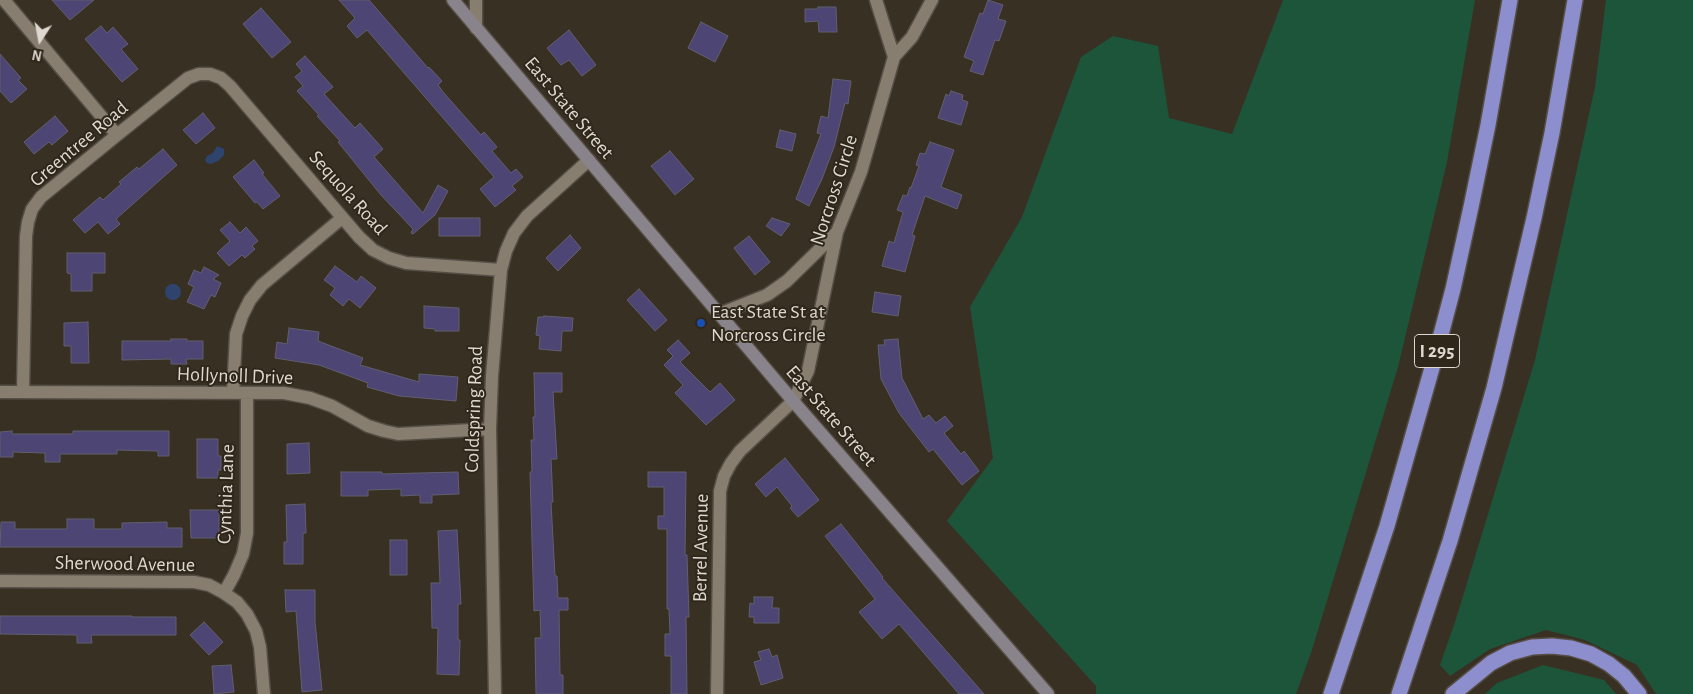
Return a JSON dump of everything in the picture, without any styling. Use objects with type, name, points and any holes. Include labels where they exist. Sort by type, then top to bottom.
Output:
[{"type":"highway","name":"I 295","points":[[1331,694],[1387,526],[1437,352],[1475,189],[1510,0]]},
{"type":"highway","points":[[1399,694],[1450,541],[1494,388],[1552,132],[1575,0]]},
{"type":"highway","points":[[1453,694],[1491,663],[1510,653],[1532,647],[1552,646],[1571,648],[1591,654],[1609,664],[1624,676],[1639,694]]},
{"type":"street","points":[[4,0],[117,135]]},
{"type":"street","name":"East State Street","points":[[453,0],[793,401],[1048,694]]},
{"type":"street","points":[[476,0],[476,28]]},
{"type":"street","points":[[876,0],[894,57]]},
{"type":"street","name":"Norcross Circle","points":[[793,401],[808,371],[837,232],[861,172],[894,57],[912,37],[932,0]]},
{"type":"street","name":"Greentree Road","points":[[23,392],[28,222],[32,209],[41,197],[188,78],[199,74],[210,74],[221,78],[230,86]]},
{"type":"street","name":"Sequola Road","points":[[230,86],[342,218],[373,250],[389,258],[406,263],[501,270]]},
{"type":"street","name":"Coldspring Road","points":[[495,694],[490,429],[492,376],[501,270],[510,242],[527,216],[588,160]]},
{"type":"street","points":[[233,393],[236,334],[250,300],[262,285],[342,218]]},
{"type":"street","points":[[719,314],[767,295],[787,282],[837,232]]},
{"type":"street","name":"Hollynoll Drive","points":[[0,392],[284,393],[310,398],[332,406],[368,426],[384,432],[398,434],[490,429]]},
{"type":"street","name":"Cynthia Lane","points":[[224,592],[243,554],[247,533],[247,393]]},
{"type":"street","name":"Berrel Avenue","points":[[717,694],[720,491],[730,463],[740,451],[793,401]]},
{"type":"street","name":"Sherwood Avenue","points":[[0,581],[194,582],[209,585],[224,592],[237,602],[247,614],[256,631],[260,647],[264,694]]},
{"type":"green space","points":[[1283,0],[1475,0],[1447,162],[1398,367],[1311,653],[1296,694],[1096,694],[1096,686],[947,521],[993,458],[970,307],[1022,217],[1081,57],[1113,36],[1158,46],[1169,118],[1232,134]]},
{"type":"green space","points":[[1606,0],[1693,0],[1693,694],[1656,694],[1637,665],[1585,640],[1546,630],[1490,649],[1450,676],[1440,665],[1456,619],[1535,360],[1595,87]]},
{"type":"green space","points":[[1543,665],[1604,680],[1616,694],[1485,694],[1497,683]]},
{"type":"water","points":[[217,146],[224,149],[224,155],[218,161],[211,164],[207,163],[205,160],[207,156],[213,153]]},
{"type":"water","points":[[170,284],[176,284],[181,289],[179,298],[170,300],[165,295],[165,289]]},
{"type":"building","points":[[52,0],[94,0],[70,20]]},
{"type":"building","points":[[339,0],[369,0],[428,68],[442,81],[438,85],[443,92],[481,135],[484,132],[497,147],[492,151],[511,173],[516,169],[523,177],[512,186],[516,190],[495,207],[480,189],[494,177],[367,30],[357,38],[347,26],[355,18]]},
{"type":"building","points":[[988,0],[1003,5],[998,19],[1006,21],[999,41],[995,40],[983,75],[970,71],[974,61],[964,57],[980,13],[983,14]]},
{"type":"building","points":[[818,7],[836,7],[837,32],[819,32],[818,21],[805,22],[805,9],[818,9]]},
{"type":"building","points":[[261,8],[291,42],[272,58],[243,24]]},
{"type":"building","points":[[701,22],[728,36],[715,62],[688,48]]},
{"type":"building","points":[[101,26],[107,33],[113,27],[128,44],[121,49],[138,69],[122,82],[85,39]]},
{"type":"building","points":[[569,30],[596,65],[582,76],[569,60],[561,65],[547,48]]},
{"type":"building","points":[[0,54],[21,78],[18,80],[27,89],[11,103],[0,91]]},
{"type":"building","points":[[305,56],[333,87],[324,94],[355,128],[360,123],[383,149],[374,157],[423,213],[438,185],[448,191],[435,215],[413,234],[411,233],[413,229],[381,195],[338,142],[340,141],[317,116],[319,115],[297,91],[303,86],[295,77],[302,71],[296,64]]},
{"type":"building","points":[[833,79],[851,81],[848,104],[845,103],[834,147],[809,206],[796,199],[821,134],[817,133],[821,116],[828,118]]},
{"type":"building","points":[[951,91],[963,95],[962,100],[968,102],[961,125],[938,118],[946,94],[949,96]]},
{"type":"building","points":[[203,113],[215,128],[196,144],[183,130]]},
{"type":"building","points":[[55,116],[68,131],[52,145],[49,142],[34,154],[24,142]]},
{"type":"building","points":[[780,130],[796,134],[792,151],[776,147]]},
{"type":"building","points":[[930,142],[954,150],[941,187],[962,195],[957,209],[925,196],[912,235],[915,236],[905,272],[882,266],[889,241],[894,243],[903,212],[897,210],[903,195],[907,196],[911,188],[919,166],[916,165],[920,153],[925,154]]},
{"type":"building","points":[[163,149],[177,165],[116,219],[120,224],[108,234],[98,222],[85,233],[73,220],[100,197],[103,200],[121,184],[119,182],[137,167],[139,169]]},
{"type":"building","points":[[670,151],[694,179],[675,195],[651,166]]},
{"type":"building","points":[[254,160],[264,173],[262,174],[280,196],[263,209],[257,202],[255,203],[233,177]]},
{"type":"building","points":[[439,218],[480,218],[480,236],[439,236]]},
{"type":"building","points":[[772,218],[790,224],[781,236],[766,226]]},
{"type":"building","points":[[230,222],[240,233],[246,227],[258,241],[252,246],[255,249],[245,258],[242,255],[229,266],[217,253],[230,241],[220,230]]},
{"type":"building","points":[[570,235],[581,248],[558,271],[546,258]]},
{"type":"building","points":[[749,236],[770,262],[755,275],[734,248]]},
{"type":"building","points":[[67,253],[105,253],[105,273],[92,273],[92,291],[71,291],[71,274],[67,273]]},
{"type":"building","points":[[335,266],[357,282],[361,276],[376,288],[360,308],[349,299],[343,306],[330,295],[335,288],[324,280]]},
{"type":"building","points":[[204,267],[219,275],[213,279],[221,283],[215,297],[211,295],[204,309],[187,302],[194,287],[188,284],[194,270],[201,273]]},
{"type":"building","points":[[639,289],[667,320],[655,331],[627,300]]},
{"type":"building","points":[[875,292],[901,296],[898,316],[872,312]]},
{"type":"building","points":[[424,306],[459,308],[459,331],[435,331],[435,329],[424,328]]},
{"type":"building","points":[[538,317],[573,318],[572,331],[562,331],[561,351],[539,349],[540,336],[536,335]]},
{"type":"building","points":[[88,322],[89,363],[71,363],[71,346],[64,346],[64,323]]},
{"type":"building","points":[[289,328],[319,332],[318,341],[363,358],[360,365],[419,382],[419,374],[458,377],[456,401],[399,396],[367,387],[368,383],[319,365],[275,358],[277,342],[287,344]]},
{"type":"building","points":[[171,339],[203,341],[203,359],[186,359],[187,364],[171,364],[171,359],[122,360],[122,341],[171,341]]},
{"type":"building","points":[[898,339],[902,378],[923,419],[929,415],[936,423],[945,416],[953,426],[944,433],[961,454],[964,451],[979,471],[962,485],[933,449],[929,452],[899,413],[881,379],[878,345],[885,345],[884,340]]},
{"type":"building","points":[[678,340],[690,353],[680,362],[710,392],[720,383],[735,400],[706,425],[675,393],[683,385],[664,365],[673,356],[667,350]]},
{"type":"building","points":[[534,373],[562,373],[562,392],[553,392],[557,459],[551,459],[553,502],[551,502],[558,598],[568,598],[568,610],[559,610],[560,675],[563,675],[563,694],[536,694],[535,638],[541,638],[540,610],[534,611],[530,472],[532,472],[531,440],[534,440],[533,417],[535,417]]},
{"type":"building","points":[[12,431],[12,434],[73,434],[73,431],[169,431],[169,456],[158,456],[158,451],[117,450],[117,454],[60,454],[60,462],[45,462],[45,453],[13,452],[13,457],[0,457],[0,432]]},
{"type":"building","points":[[197,439],[218,439],[218,456],[221,456],[221,470],[218,470],[218,478],[197,478]]},
{"type":"building","points":[[309,443],[310,473],[287,474],[287,444]]},
{"type":"building","points":[[785,458],[819,500],[798,517],[777,487],[766,497],[755,484]]},
{"type":"building","points":[[341,472],[382,472],[382,474],[458,472],[459,494],[432,495],[432,503],[420,503],[420,495],[401,496],[401,489],[368,490],[368,496],[341,496]]},
{"type":"building","points":[[648,472],[686,472],[685,555],[687,555],[689,617],[686,617],[687,694],[671,694],[671,656],[665,656],[665,634],[670,634],[669,609],[667,609],[667,529],[658,529],[658,516],[664,516],[664,487],[648,487]]},
{"type":"building","points":[[305,504],[306,533],[303,533],[303,564],[284,564],[284,542],[287,542],[286,505]]},
{"type":"building","points":[[190,510],[219,510],[219,538],[191,538]]},
{"type":"building","points":[[67,519],[94,519],[94,529],[122,529],[122,523],[167,522],[167,528],[182,528],[182,547],[0,547],[1,522],[15,522],[15,529],[67,529]]},
{"type":"building","points":[[841,524],[882,578],[984,694],[959,694],[899,624],[882,639],[859,612],[875,599],[825,536]]},
{"type":"building","points":[[457,530],[461,604],[458,604],[459,675],[437,674],[438,628],[432,628],[431,583],[440,583],[438,531]]},
{"type":"building","points":[[390,540],[407,540],[407,575],[390,575]]},
{"type":"building","points":[[285,590],[315,590],[315,622],[322,690],[302,692],[296,611],[286,612]]},
{"type":"building","points":[[754,597],[773,597],[772,608],[779,608],[779,623],[754,623],[754,617],[749,617],[750,603],[754,604]]},
{"type":"building","points":[[0,616],[176,617],[176,635],[91,635],[92,643],[77,643],[77,635],[0,634]]},
{"type":"building","points":[[204,622],[223,642],[209,655],[190,635]]},
{"type":"building","points":[[769,649],[772,657],[777,655],[783,678],[761,685],[754,662],[761,660],[758,652]]},
{"type":"building","points":[[231,665],[234,692],[214,694],[212,666]]},
{"type":"place","name":"East State St at Norcross Circle","points":[[701,323]]}]
